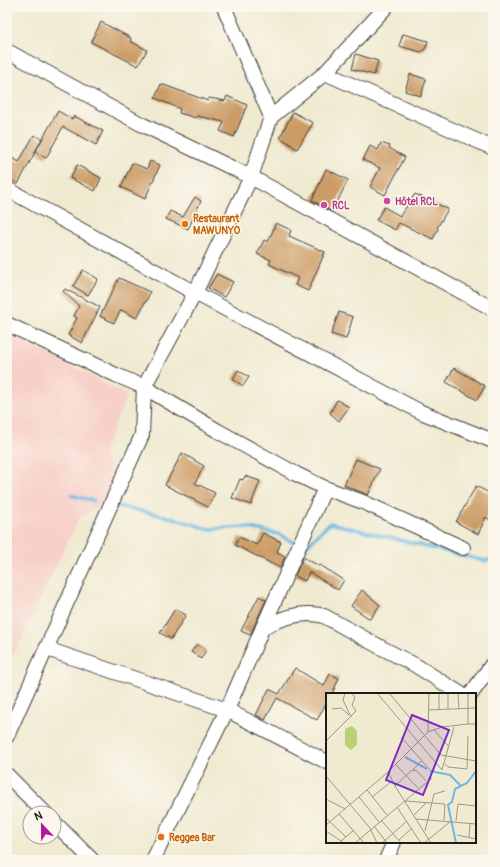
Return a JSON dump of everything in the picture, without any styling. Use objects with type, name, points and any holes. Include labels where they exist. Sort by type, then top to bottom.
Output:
[{"type":"street","points":[[224,7],[270,117]]},
{"type":"street","points":[[7,736],[142,435],[144,387],[195,293],[251,177],[270,117],[324,73],[386,7]]},
{"type":"street","points":[[7,52],[141,124],[251,177],[477,302],[493,309]]},
{"type":"street","points":[[324,73],[493,148]]},
{"type":"street","points":[[7,189],[195,293],[421,412],[493,441]]},
{"type":"street","points":[[7,324],[144,387],[218,431],[296,474],[325,488],[363,502],[463,548]]},
{"type":"street","points":[[153,860],[227,710],[325,488]]},
{"type":"street","points":[[263,627],[291,616],[317,614],[324,616],[415,665],[459,693]]},
{"type":"street","points":[[46,649],[227,710],[326,761]]},
{"type":"street","points":[[472,693],[493,663]]},
{"type":"street","points":[[7,776],[37,805]]},
{"type":"street","points":[[62,833],[79,855],[92,860]]},
{"type":"street","points":[[386,860],[394,843]]},
{"type":"shaded area","points":[[7,332],[127,395],[103,453],[115,482],[106,502],[79,518],[7,669]]},
{"type":"building","points":[[101,22],[131,38],[130,41],[147,50],[138,66],[91,42]]},
{"type":"building","points":[[403,34],[428,41],[425,49],[421,52],[399,46]]},
{"type":"building","points":[[356,54],[378,61],[374,75],[352,69]]},
{"type":"building","points":[[410,74],[426,79],[421,96],[405,91]]},
{"type":"building","points":[[161,84],[208,101],[209,98],[225,101],[227,96],[247,105],[234,137],[220,131],[224,122],[197,116],[196,118],[179,113],[180,109],[155,98]]},
{"type":"building","points":[[58,111],[72,119],[74,116],[103,131],[96,145],[63,127],[46,158],[35,152]]},
{"type":"building","points":[[293,112],[313,123],[297,149],[280,137]]},
{"type":"building","points":[[34,135],[42,139],[18,184],[7,178],[7,168],[12,158],[19,162]]},
{"type":"building","points":[[381,143],[390,146],[389,148],[405,157],[385,195],[370,187],[380,168],[363,160],[370,146],[378,150]]},
{"type":"building","points":[[150,161],[160,165],[145,199],[121,187],[132,163],[147,169]]},
{"type":"building","points":[[77,165],[101,178],[95,191],[70,178]]},
{"type":"building","points":[[326,169],[348,180],[332,212],[312,200]]},
{"type":"building","points":[[415,194],[448,209],[437,228],[438,229],[433,239],[399,223],[395,230],[376,220],[384,207],[400,216]]},
{"type":"building","points":[[195,197],[201,201],[188,229],[166,219],[170,211],[183,217]]},
{"type":"building","points":[[276,223],[291,230],[289,236],[325,252],[308,291],[295,285],[298,278],[269,264],[271,260],[257,254],[264,240],[268,242]]},
{"type":"building","points":[[83,270],[98,279],[88,295],[73,286]]},
{"type":"building","points":[[217,274],[233,282],[224,297],[208,288]]},
{"type":"building","points":[[119,278],[150,292],[137,318],[121,310],[114,323],[100,316]]},
{"type":"building","points":[[65,289],[100,307],[82,343],[68,335],[77,318],[74,316],[79,306],[63,291]]},
{"type":"building","points":[[339,312],[353,317],[346,339],[331,334]]},
{"type":"building","points":[[454,368],[485,386],[477,400],[446,382]]},
{"type":"building","points":[[238,370],[249,377],[243,386],[233,379]]},
{"type":"building","points":[[337,400],[349,407],[339,421],[330,413]]},
{"type":"building","points":[[182,453],[204,466],[195,483],[215,493],[208,507],[165,485]]},
{"type":"building","points":[[356,459],[380,469],[368,495],[344,485]]},
{"type":"building","points":[[245,476],[260,481],[251,505],[232,498],[240,479],[243,480]]},
{"type":"building","points":[[476,486],[493,495],[493,522],[486,517],[478,534],[456,522]]},
{"type":"building","points":[[263,533],[281,542],[277,552],[285,556],[280,568],[235,545],[239,537],[257,545]]},
{"type":"building","points":[[303,557],[319,566],[320,565],[344,580],[338,590],[309,572],[305,581],[295,576]]},
{"type":"building","points":[[362,590],[380,605],[370,619],[351,606]]},
{"type":"building","points":[[259,596],[266,600],[250,635],[241,631]]},
{"type":"building","points":[[175,609],[186,615],[171,639],[160,633]]},
{"type":"building","points":[[197,644],[206,650],[201,659],[191,652]]},
{"type":"building","points":[[295,668],[324,686],[330,674],[339,678],[332,693],[326,693],[326,704],[317,720],[277,698],[265,720],[256,715],[269,689],[279,694]]},
{"type":"waterway","points":[[71,495],[94,501]]},
{"type":"waterway","points":[[113,505],[173,518],[208,529],[245,527],[278,534],[297,544]]},
{"type":"waterway","points":[[305,547],[330,523],[485,561],[493,559]]},
{"type":"place","name":"Hôtel RCL","points":[[387,201]]},
{"type":"place","name":"RCL","points":[[324,205]]},
{"type":"place","name":"Restaurant MAWUNYO","points":[[185,224]]},
{"type":"place","name":"Reggea Bar","points":[[161,837]]}]
